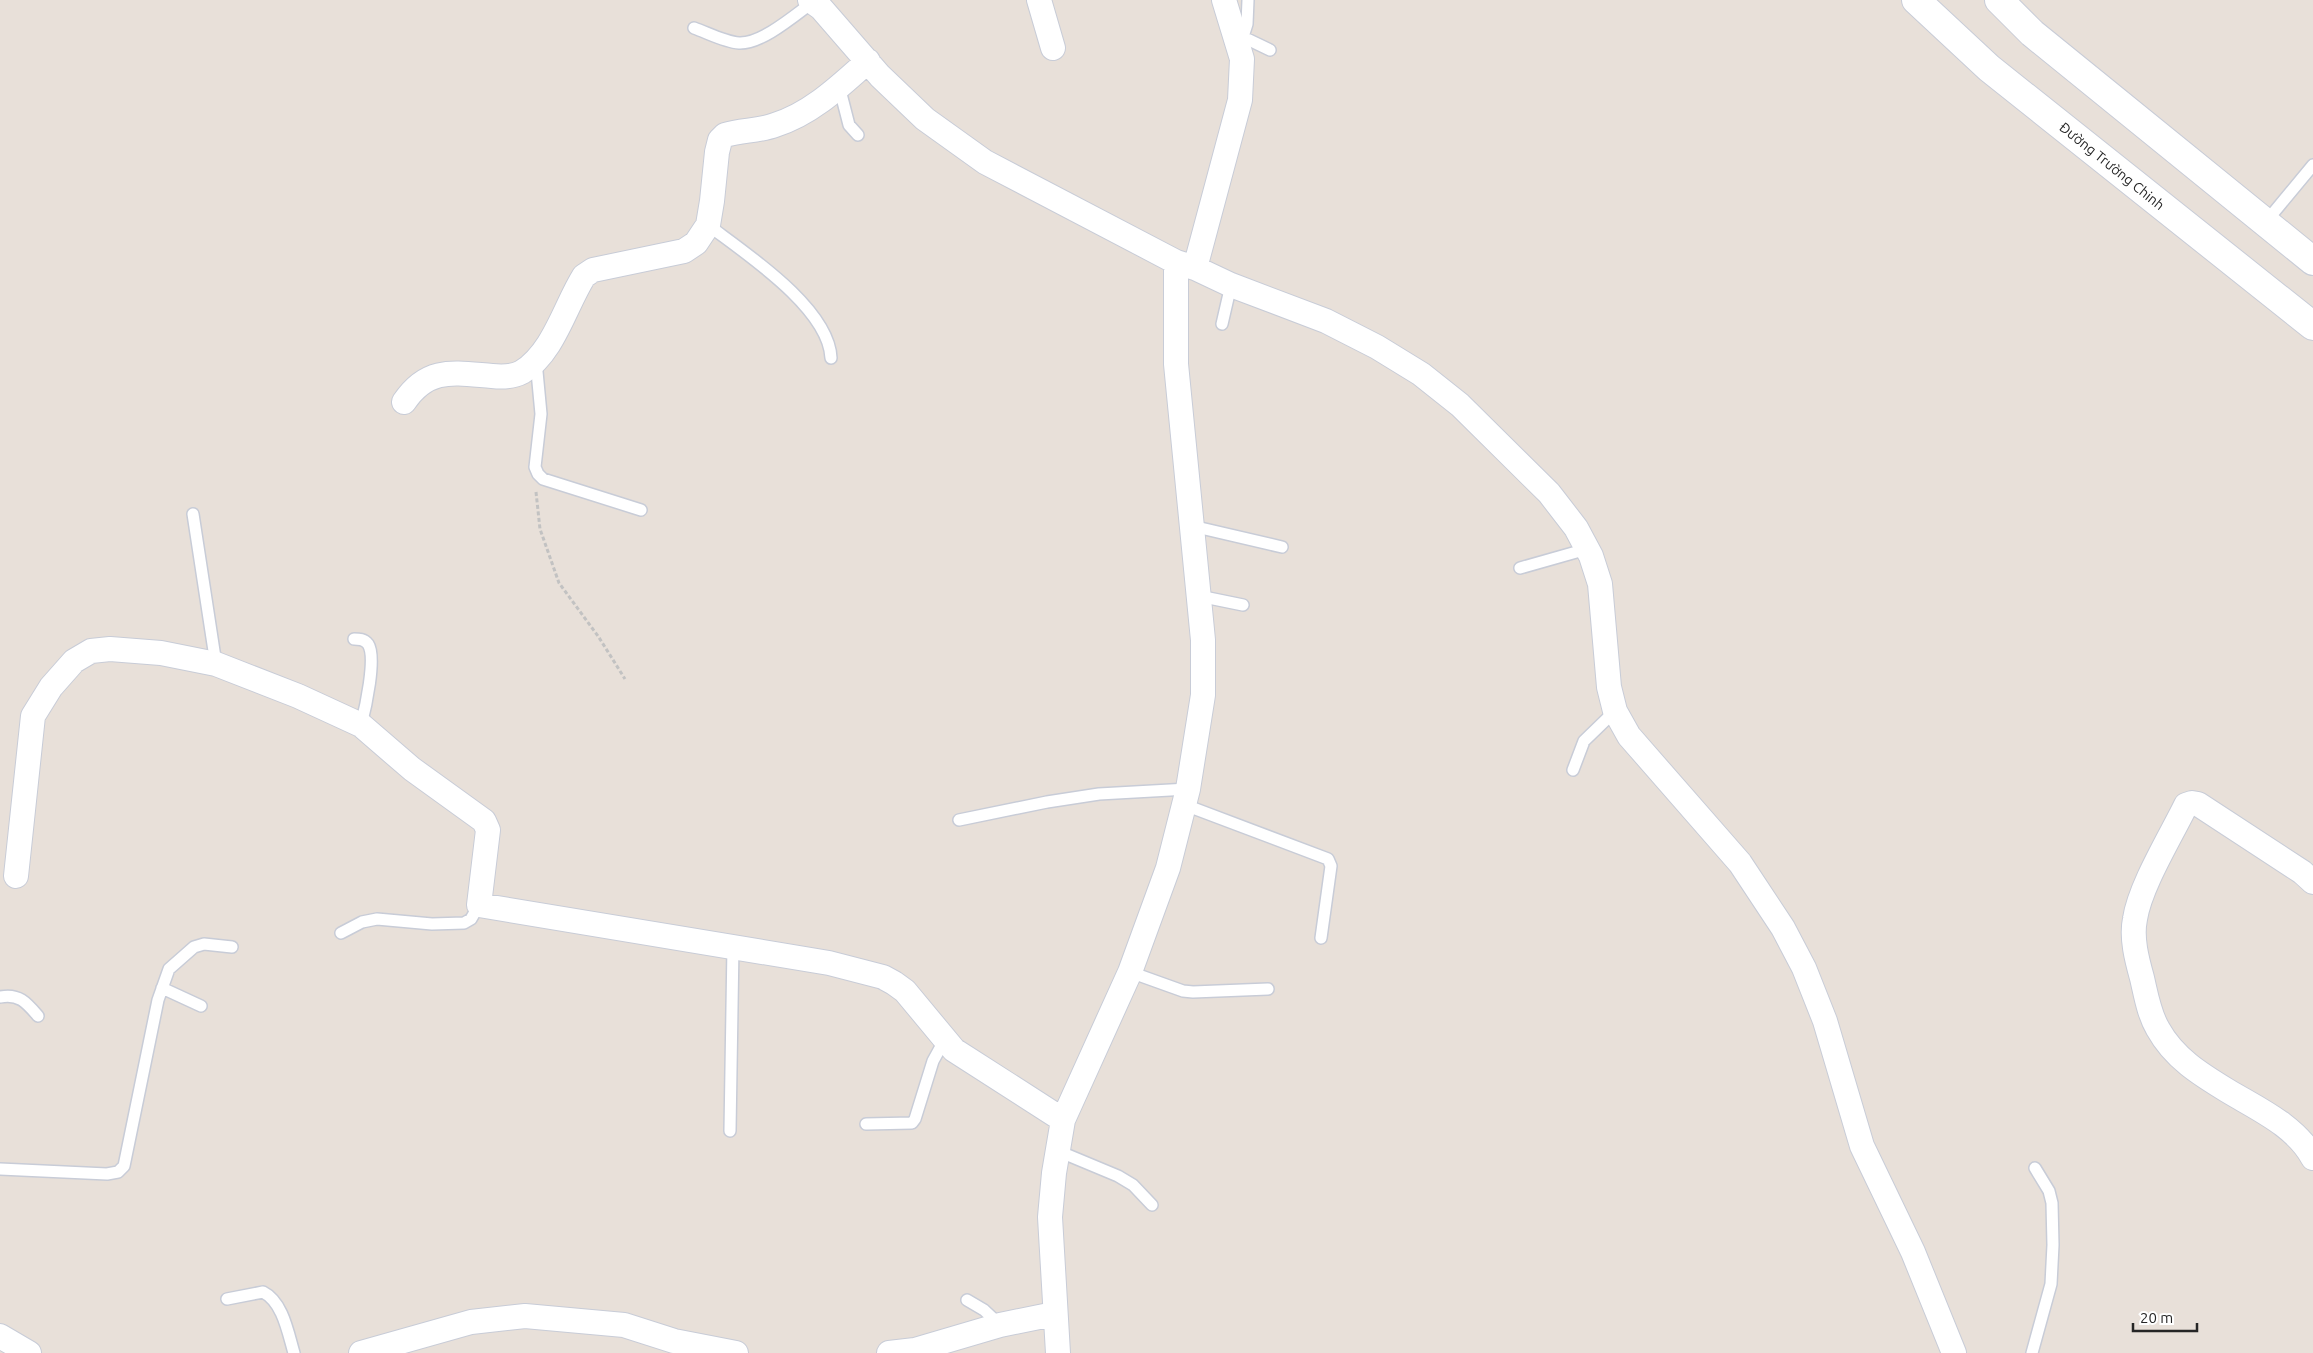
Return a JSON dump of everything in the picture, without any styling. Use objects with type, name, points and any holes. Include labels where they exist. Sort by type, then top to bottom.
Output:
[{"type":"main road","name":"Đường Trường Chinh","points":[[1916,0],[1989,68],[2313,326]]},
{"type":"main road","points":[[1999,0],[2032,33],[2313,261]]},
{"type":"street","points":[[1039,0],[1053,48]]},
{"type":"street","points":[[1058,1353],[1054,1314],[1050,1216],[1063,1120],[1130,972],[1168,868],[1186,797],[1203,694],[1203,640],[1176,364],[1186,265],[1240,100],[1241,43],[1224,0]]},
{"type":"street","points":[[812,1],[925,119],[985,162],[1186,265],[1231,285],[1326,321],[1377,347],[1421,374],[1460,405],[1549,493],[1576,528],[1587,549],[1600,584],[1609,688],[1615,712],[1629,736],[1740,863],[1804,968],[1825,1021],[1862,1146],[1913,1252],[1954,1353]]},
{"type":"street","points":[[404,402],[412,390],[423,382],[444,372],[514,376],[522,372],[549,343],[584,276],[593,270],[684,251],[696,243],[708,225],[720,140],[726,135],[775,126],[790,119],[825,99],[868,61]]},
{"type":"street","points":[[16,876],[33,716],[51,687],[74,661],[91,651],[110,649],[162,653],[216,664],[298,696],[361,725],[412,769],[484,821],[488,830],[479,905],[843,965],[883,977],[905,991],[944,1042],[954,1050],[1063,1120]]},
{"type":"street","points":[[2312,1152],[2298,1137],[2278,1121],[2185,1063],[2171,1048],[2157,1028],[2152,1012],[2140,970],[2134,934],[2134,919],[2140,898],[2186,805],[2192,803],[2206,809],[2302,872],[2313,882]]},
{"type":"street","points":[[889,1353],[915,1350],[1000,1325],[1054,1314]]},
{"type":"street","points":[[361,1353],[471,1322],[525,1316],[624,1325],[704,1350],[736,1353]]},
{"type":"street","points":[[0,1336],[29,1353]]},
{"type":"lane","points":[[1248,0],[1247,24],[1241,43],[1270,50]]},
{"type":"lane","points":[[694,28],[738,43],[747,42],[757,39],[781,25],[812,1]]},
{"type":"lane","points":[[839,86],[849,125],[858,135]]},
{"type":"lane","points":[[2265,223],[2313,165]]},
{"type":"lane","points":[[708,225],[787,286],[828,338],[831,358]]},
{"type":"lane","points":[[1222,324],[1231,285]]},
{"type":"lane","points":[[536,359],[541,414],[536,467],[538,474],[543,479],[641,510]]},
{"type":"lane","points":[[193,514],[216,664]]},
{"type":"lane","points":[[1192,526],[1282,548]]},
{"type":"lane","points":[[1520,568],[1587,549]]},
{"type":"lane","points":[[1199,596],[1243,605]]},
{"type":"lane","points":[[354,639],[365,641],[369,646],[371,657],[368,703],[361,725]]},
{"type":"lane","points":[[1573,770],[1584,741],[1615,712]]},
{"type":"lane","points":[[959,820],[1047,802],[1099,794],[1186,797],[1328,859],[1331,866],[1321,938]]},
{"type":"lane","points":[[341,932],[362,922],[377,919],[432,924],[464,923],[471,919],[479,905]]},
{"type":"lane","points":[[0,1168],[107,1174],[118,1172],[124,1166],[158,1000],[169,969],[194,947],[204,944],[232,947]]},
{"type":"lane","points":[[730,1131],[733,946]]},
{"type":"lane","points":[[1130,972],[1183,991],[1268,989]]},
{"type":"lane","points":[[162,988],[200,1006]]},
{"type":"lane","points":[[0,997],[10,995],[23,999],[38,1016]]},
{"type":"lane","points":[[866,1124],[912,1122],[915,1119],[933,1061],[944,1042]]},
{"type":"lane","points":[[1058,1151],[1118,1176],[1132,1186],[1152,1206]]},
{"type":"lane","points":[[2032,1353],[2051,1284],[2053,1245],[2052,1203],[2049,1191],[2035,1168]]},
{"type":"lane","points":[[227,1298],[263,1292],[272,1298],[279,1309],[294,1353]]},
{"type":"lane","points":[[967,1300],[984,1310],[1000,1325]]},
{"type":"path","points":[[538,474],[536,496],[540,528],[559,583],[598,636],[625,679]]}]
